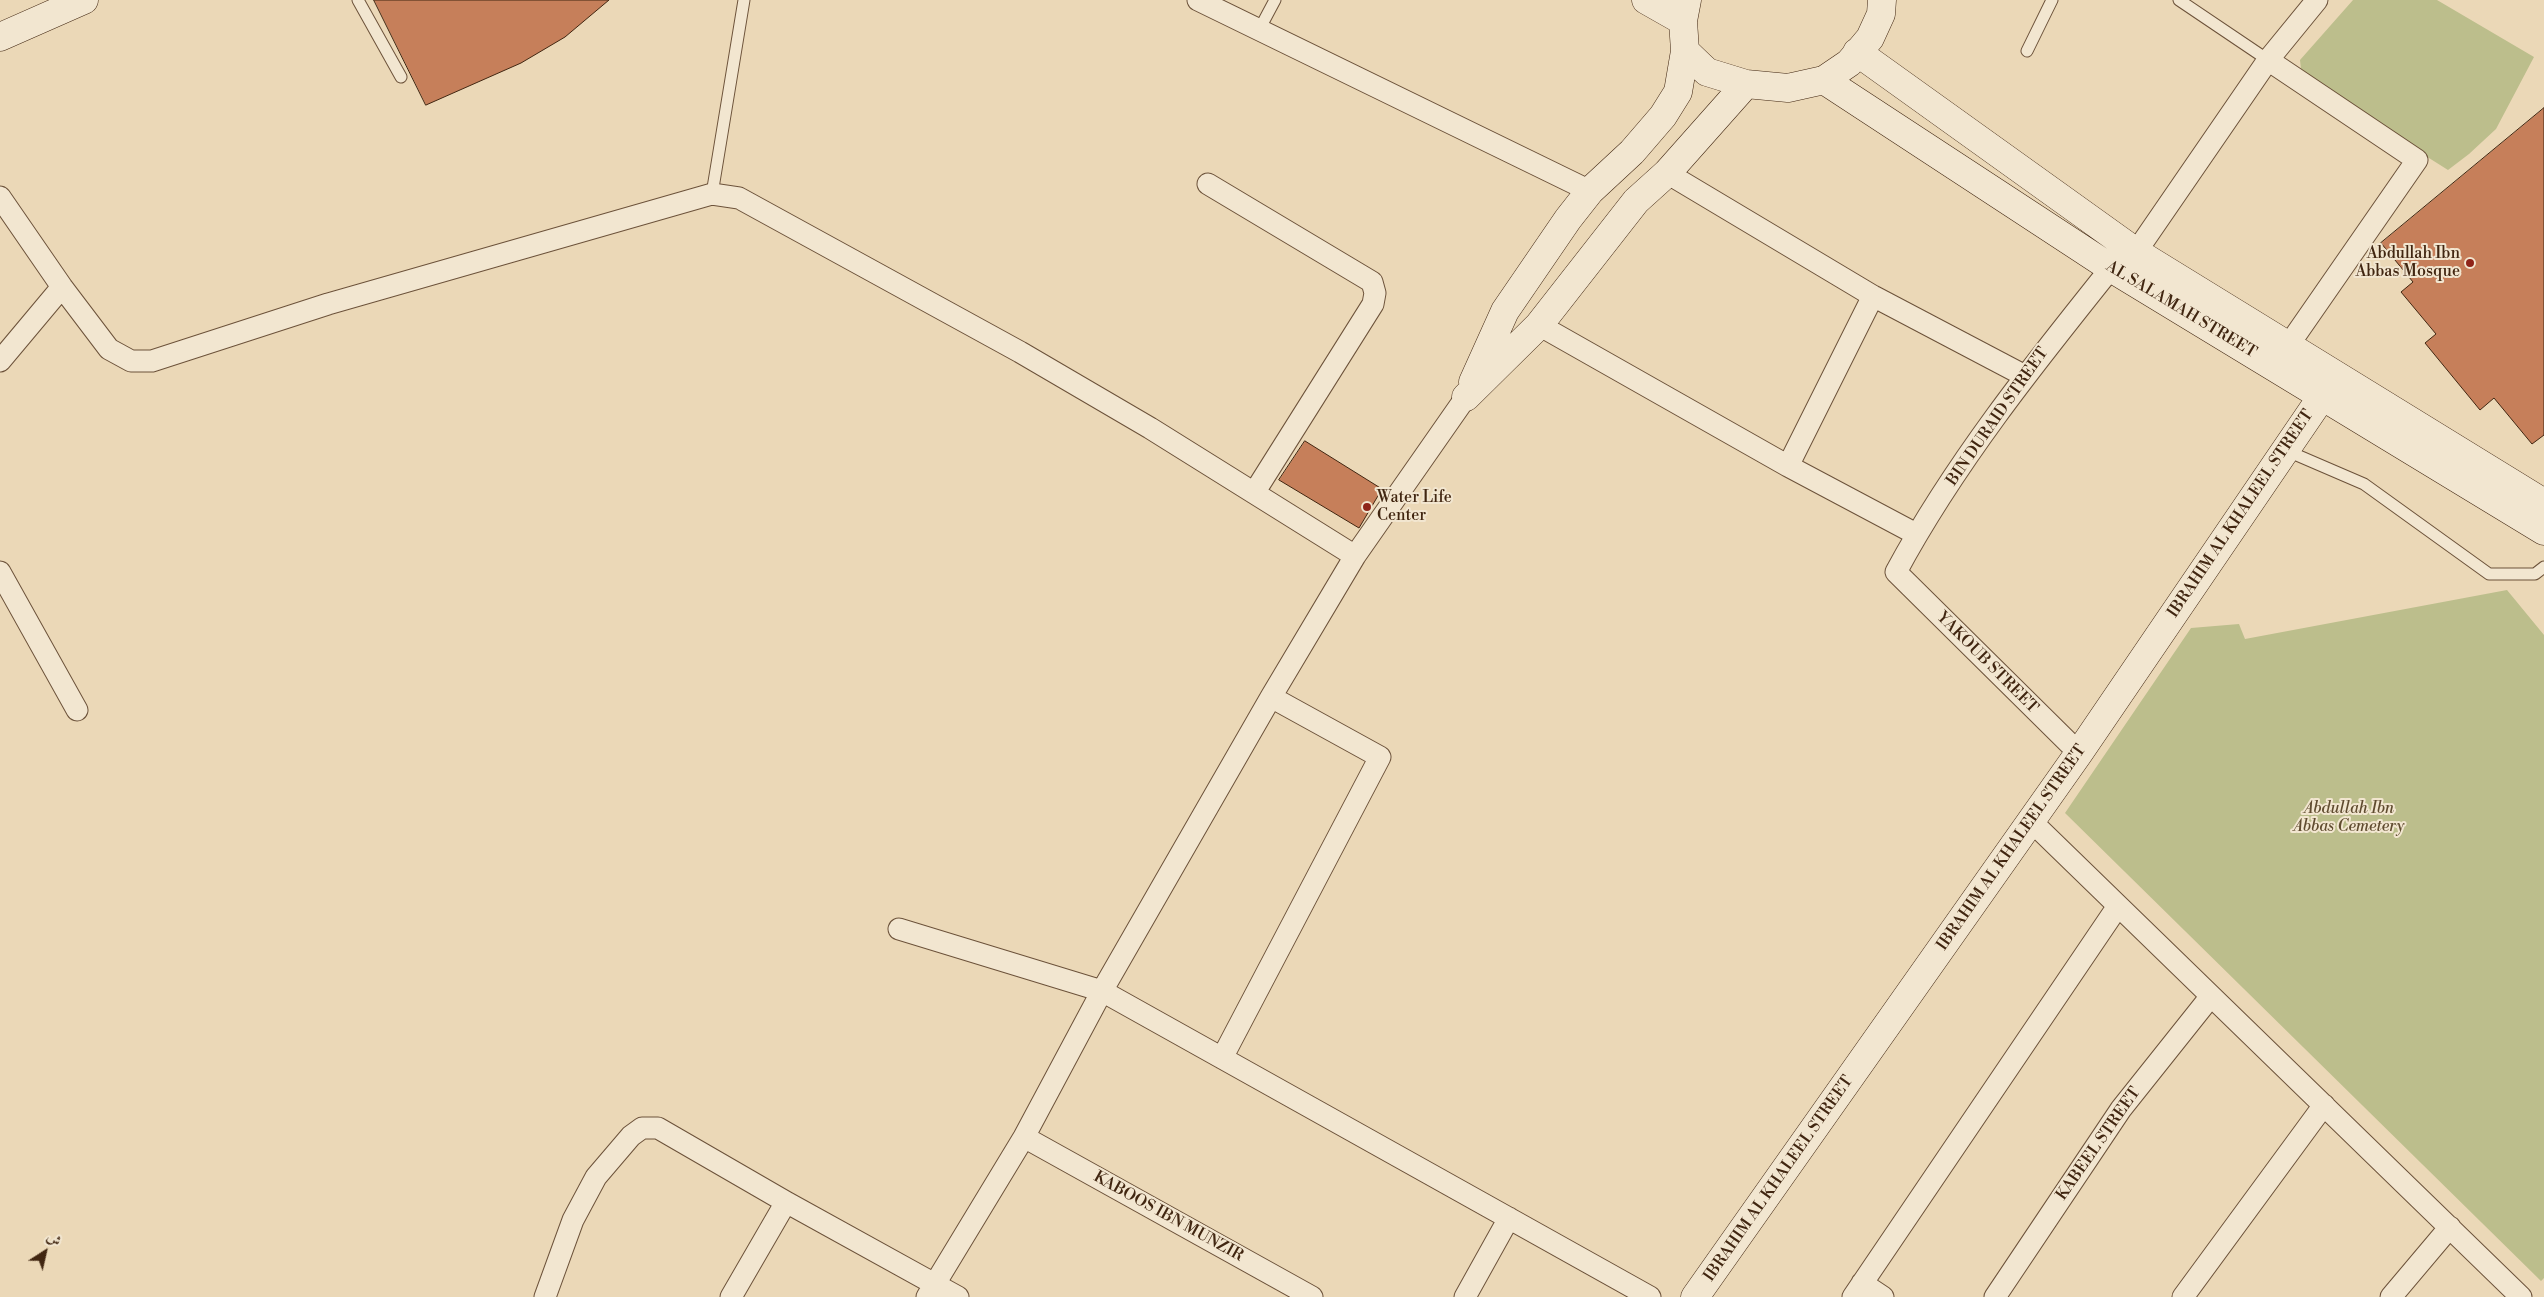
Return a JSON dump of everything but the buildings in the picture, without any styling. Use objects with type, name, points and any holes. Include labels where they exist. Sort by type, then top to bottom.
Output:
[{"type":"street","points":[[0,37],[84,0]]},
{"type":"street","points":[[1198,0],[1590,191]]},
{"type":"street","points":[[931,1290],[1024,1137],[1102,991],[1270,697],[1355,556],[1466,397],[1506,311],[1568,219],[1590,191],[1632,152],[1663,116],[1678,92],[1685,51],[1685,10],[1646,0]]},
{"type":"street","points":[[2136,252],[2268,60],[2317,0]]},
{"type":"street","points":[[1685,51],[1707,72],[1746,84],[1788,88],[1824,80],[1849,63],[1870,38],[1881,14],[1883,1]]},
{"type":"street","name":"AL SALAMAH STREET","points":[[1858,52],[2136,252],[2544,502]]},
{"type":"street","points":[[2268,60],[2417,160],[2288,346]]},
{"type":"street","name":"AL SALAMAH STREET","points":[[1824,80],[2111,268],[2544,530]]},
{"type":"street","points":[[1466,397],[1540,325],[1636,201],[1667,173],[1746,84]]},
{"type":"street","points":[[1667,173],[1873,296],[2025,376]]},
{"type":"street","points":[[1208,184],[1372,282],[1376,293],[1373,304],[1254,493]]},
{"type":"street","points":[[0,197],[62,287],[109,349],[132,361],[152,361],[328,304],[712,194],[739,198],[1003,342],[1142,423],[1355,556]]},
{"type":"street","name":"BIN DURAID STREET","points":[[1896,572],[1916,534],[2025,376],[2111,268]]},
{"type":"street","points":[[0,361],[62,287]]},
{"type":"street","points":[[1788,466],[1873,296]]},
{"type":"street","points":[[1540,325],[1788,466],[1916,534]]},
{"type":"street","name":"IBRAHIM AL KHALEEL STREET","points":[[1696,1297],[2079,753],[2322,395]]},
{"type":"street","points":[[0,572],[77,710]]},
{"type":"street","name":"YAKOUB STREET","points":[[1896,572],[2079,753]]},
{"type":"street","points":[[1222,1058],[1380,757],[1270,697]]},
{"type":"street","points":[[2031,821],[2521,1297]]},
{"type":"street","points":[[1883,1297],[1857,1290],[2118,906]]},
{"type":"street","points":[[899,930],[1102,991],[1650,1297]]},
{"type":"street","name":"KABEEL STREET","points":[[1995,1297],[2122,1109],[2211,996]]},
{"type":"street","points":[[2183,1297],[2324,1105]]},
{"type":"street","points":[[545,1297],[573,1220],[596,1177],[631,1136],[642,1128],[658,1128],[786,1202],[931,1290],[958,1297]]},
{"type":"street","name":"KABOOS IBN MUNZIR","points":[[1024,1137],[1312,1297]]},
{"type":"street","points":[[731,1297],[786,1202]]},
{"type":"street","points":[[1465,1297],[1509,1218]]},
{"type":"street","points":[[2391,1297],[2450,1227]]},
{"type":"lane","points":[[358,0],[401,77]]},
{"type":"lane","points":[[712,194],[744,0]]},
{"type":"lane","points":[[1259,30],[1275,0]]},
{"type":"lane","points":[[2028,52],[2052,0]]},
{"type":"lane","points":[[2179,0],[2268,60]]},
{"type":"lane","points":[[2285,450],[2364,484],[2489,574],[2535,574],[2544,567]]},
{"type":"green space","points":[[2353,0],[2437,0],[2534,57],[2496,129],[2448,170],[2302,78],[2300,60]]},
{"type":"green space","name":"Abdullah Ibn Abbas Cemetery","points":[[2507,590],[2544,635],[2544,1278],[2541,1281],[2065,813],[2191,628],[2239,624],[2245,639]]},
{"type":"place","name":"Abdullah Ibn Abbas Mosque","points":[[2470,263]]},
{"type":"place","name":"Water Life Center","points":[[1367,507]]}]
